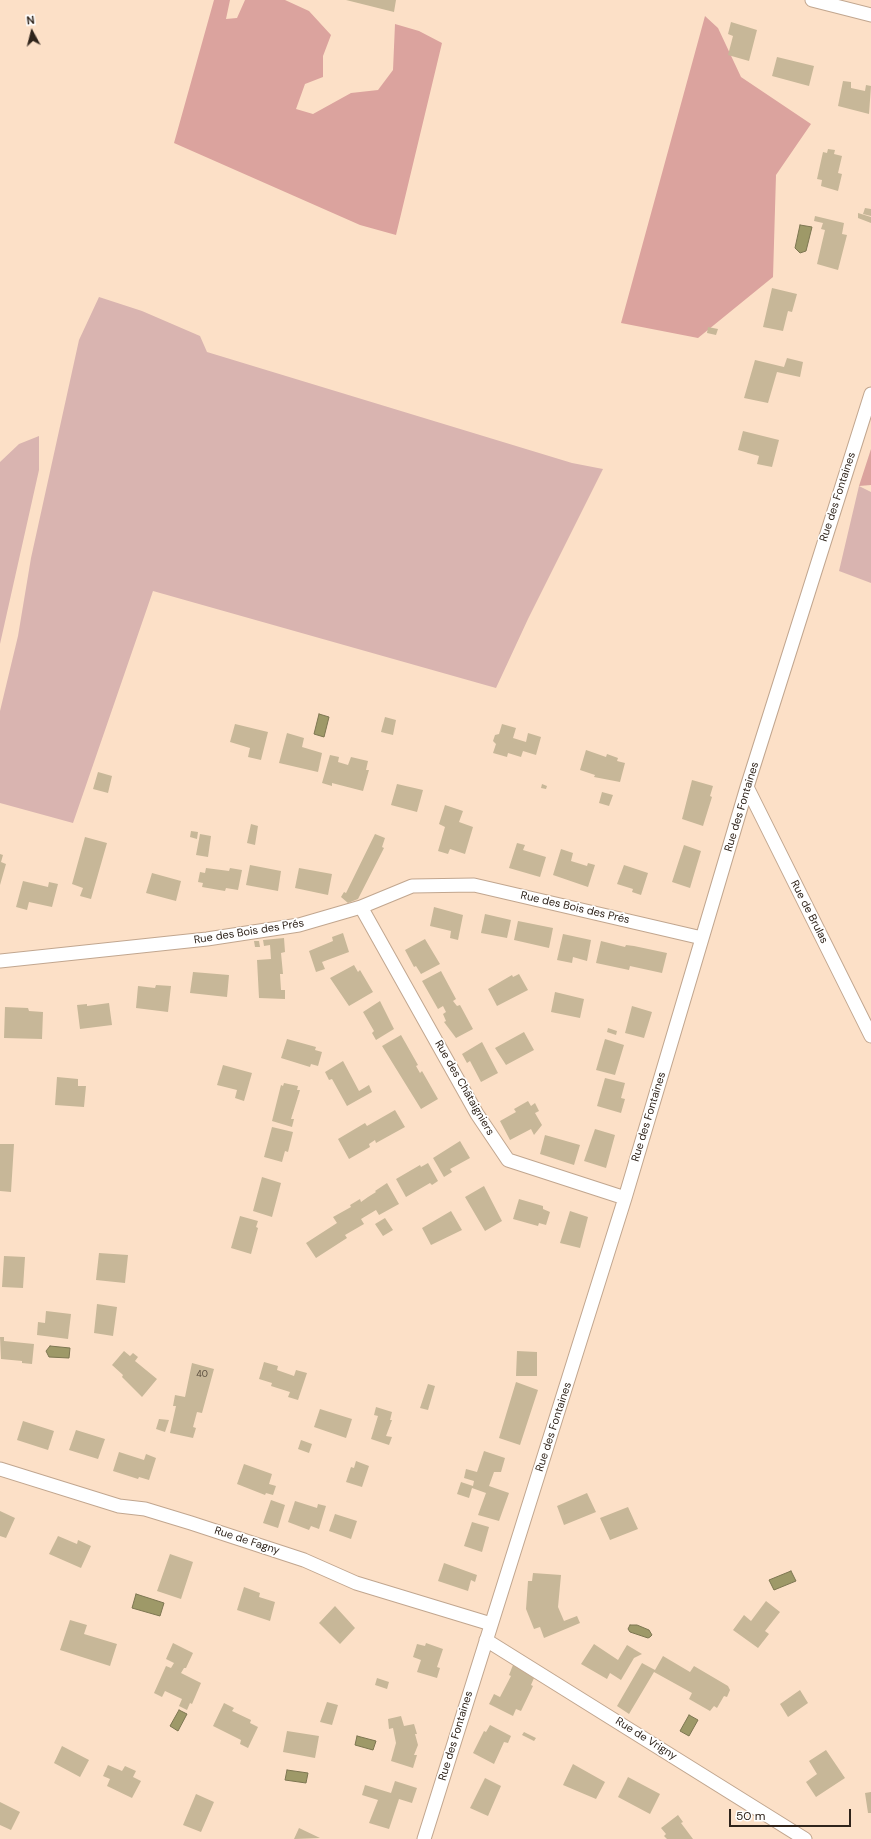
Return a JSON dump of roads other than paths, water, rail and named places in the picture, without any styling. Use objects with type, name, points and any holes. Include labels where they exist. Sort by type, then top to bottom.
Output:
[{"type":"street","points":[[812,0],[871,15]]},
{"type":"street","name":"Rue des Fontaines","points":[[424,1839],[625,1198],[747,787],[871,394]]},
{"type":"street","name":"Rue de Brulas","points":[[747,787],[871,1036]]},
{"type":"street","name":"Rue des Bois des Prés","points":[[0,961],[215,938],[299,925],[361,907],[412,886],[474,885],[702,938]]},
{"type":"street","name":"Rue des Châtaigniers","points":[[361,907],[477,1114],[508,1160],[625,1198]]},
{"type":"street","name":"Rue de Fagny","points":[[0,1469],[119,1506],[145,1509],[191,1523],[304,1560],[356,1583],[491,1624]]},
{"type":"street","name":"Rue de Vrigny","points":[[486,1640],[805,1839]]}]
